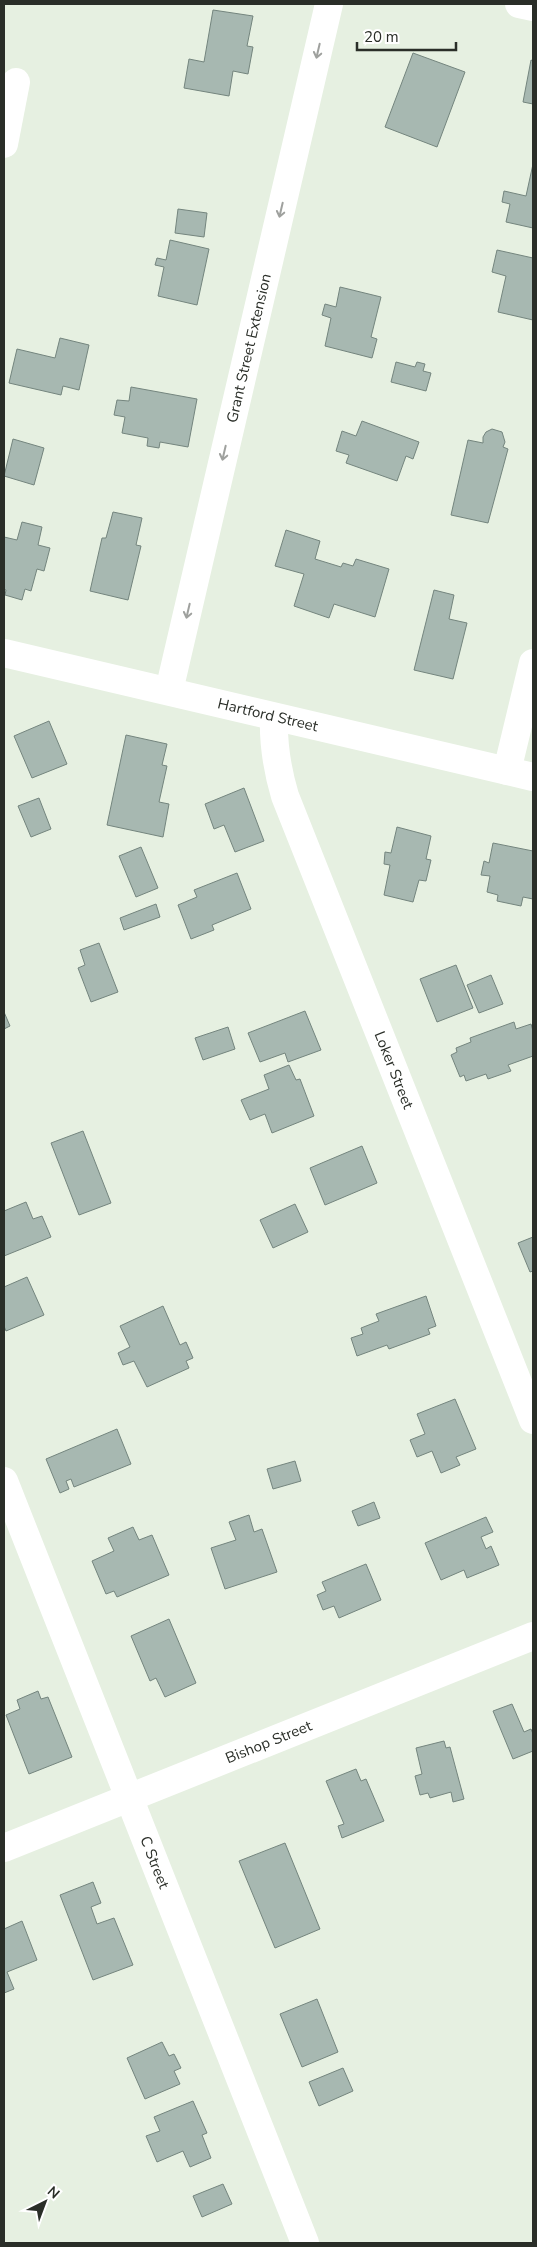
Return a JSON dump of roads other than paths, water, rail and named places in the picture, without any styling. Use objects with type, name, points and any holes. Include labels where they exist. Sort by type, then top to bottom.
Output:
[{"type":"street","name":"Grant Street Extension","points":[[169,691],[329,4]]},
{"type":"street","points":[[519,4],[533,7]]},
{"type":"street","points":[[4,144],[16,82]]},
{"type":"street","name":"Hartford Street","points":[[6,655],[169,691],[520,774]]},
{"type":"street","points":[[520,774],[533,663]]},
{"type":"street","name":"Loker Street","points":[[274,717],[273,744],[277,770],[285,796],[533,1420]]},
{"type":"street","name":"C Street","points":[[4,1481],[305,2243]]},
{"type":"street","name":"Bishop Street","points":[[4,1848],[533,1636]]}]
